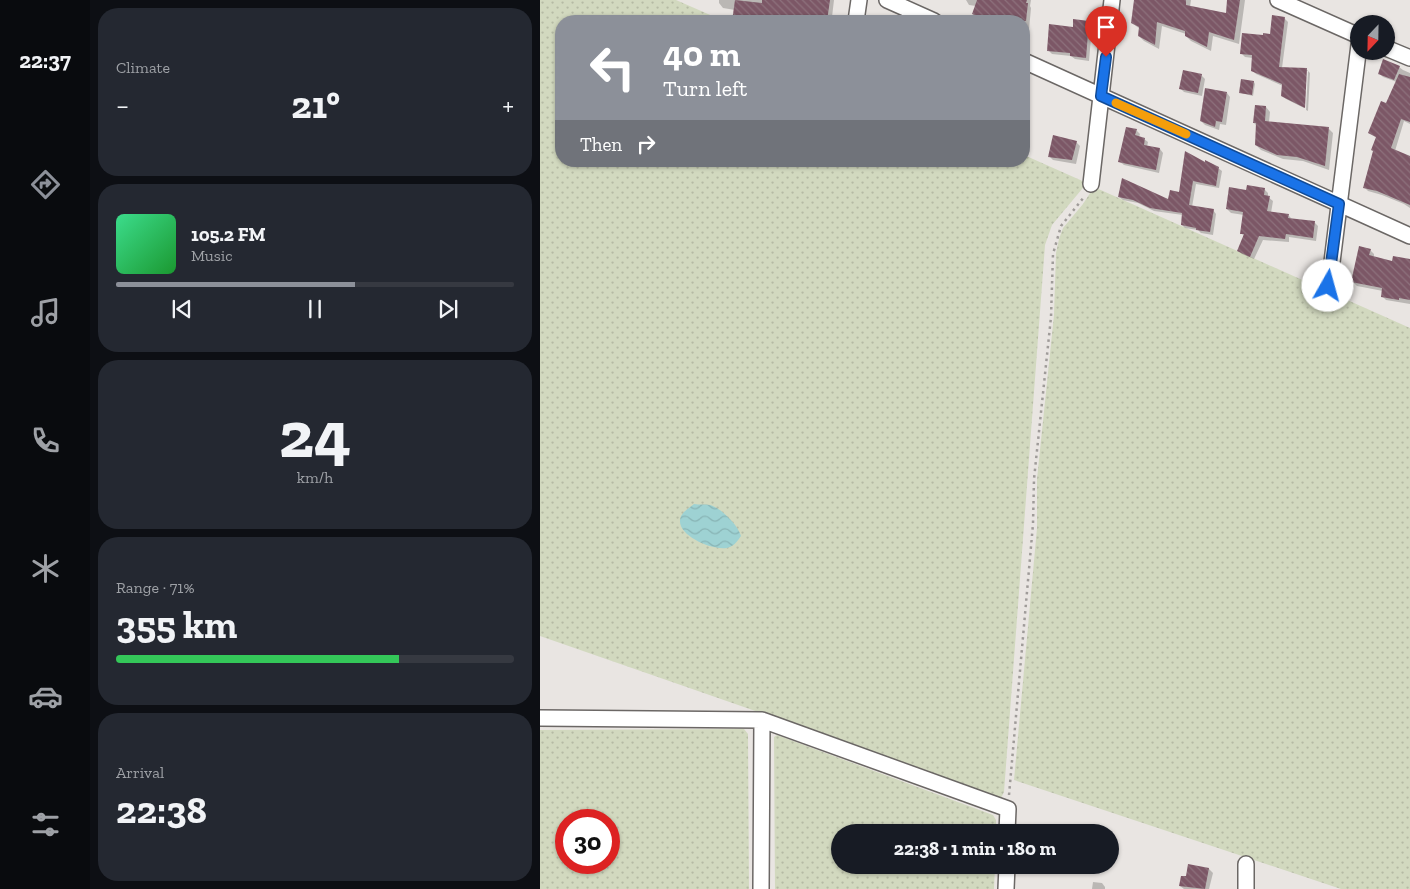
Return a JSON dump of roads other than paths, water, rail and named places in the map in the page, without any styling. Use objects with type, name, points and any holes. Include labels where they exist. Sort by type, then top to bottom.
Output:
[{"type":"street","points":[[857,15],[859,0]]},
{"type":"street","points":[[887,0],[921,15]]},
{"type":"street","points":[[1091,184],[1112,0]]},
{"type":"street","points":[[1278,0],[1350,32]]},
{"type":"street","points":[[1395,52],[1410,58]]},
{"type":"street","points":[[1328,286],[1357,60]]},
{"type":"street","points":[[1030,64],[1410,236]]},
{"type":"street","points":[[540,718],[762,720],[1008,809],[1007,824]]},
{"type":"street","points":[[761,889],[762,720]]},
{"type":"street","points":[[1246,864],[1246,889]]},
{"type":"street","points":[[1006,889],[1007,874]]},
{"type":"water","points":[[694,504],[710,505],[724,513],[733,522],[741,536],[733,545],[724,548],[708,546],[692,538],[681,527],[680,518]]}]
